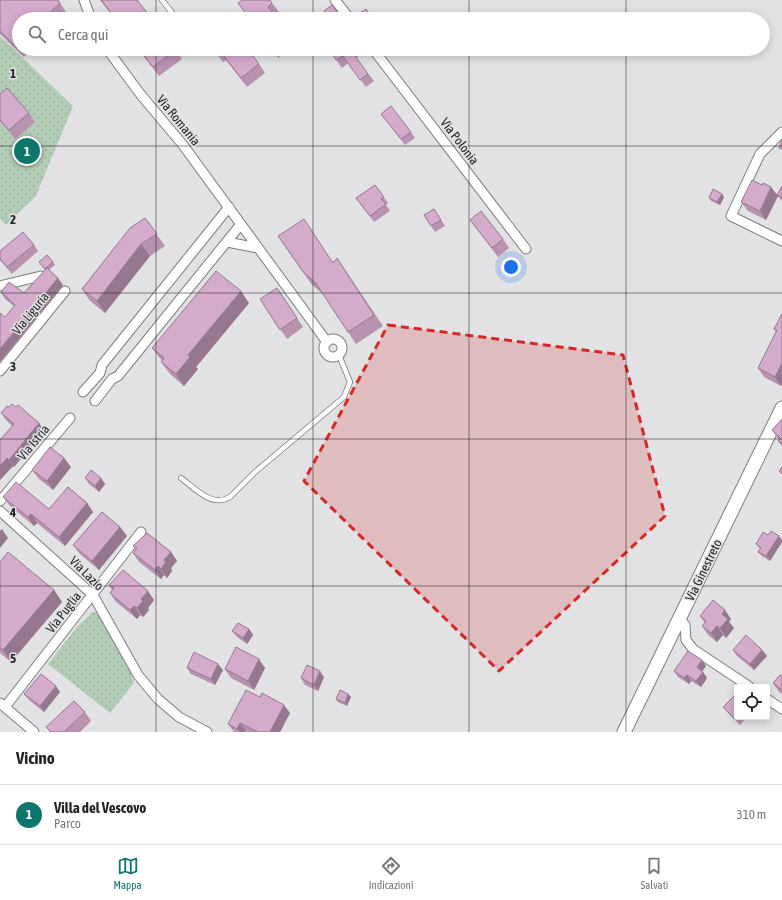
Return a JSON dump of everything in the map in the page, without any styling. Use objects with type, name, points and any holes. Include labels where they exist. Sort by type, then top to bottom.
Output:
[{"type":"street","points":[[84,0],[88,12]]},
{"type":"street","points":[[335,0],[344,12]]},
{"type":"street","name":"Via Romania","points":[[112,56],[141,95],[183,145],[327,342],[332,340],[340,343],[342,348],[339,355]]},
{"type":"street","name":"Via Polonia","points":[[378,56],[526,249]]},
{"type":"street","points":[[782,132],[760,154],[731,216],[782,241]]},
{"type":"street","points":[[83,392],[100,373],[102,364],[229,207]]},
{"type":"street","points":[[95,401],[112,379],[118,376],[241,224]]},
{"type":"street","points":[[227,242],[258,248]]},
{"type":"street","points":[[0,286],[41,276]]},
{"type":"street","name":"Via Liguria","points":[[0,371],[65,291]]},
{"type":"street","name":"Via Ginestreto","points":[[624,732],[782,408]]},
{"type":"street","name":"Via Istria","points":[[0,501],[70,418]]},
{"type":"street","name":"Via Lazio","points":[[0,511],[93,595],[136,671],[149,690],[174,714],[207,732]]},
{"type":"street","name":"Via Puglia","points":[[2,705],[93,595],[141,532]]},
{"type":"street","points":[[679,618],[685,625],[686,640],[693,649],[746,684]]},
{"type":"street","points":[[770,701],[782,709]]},
{"type":"street","points":[[2,705],[34,732]]},
{"type":"lane","points":[[162,0],[171,12]]},
{"type":"lane","points":[[181,478],[202,494],[213,500],[225,500],[230,497],[255,472],[344,397],[350,382],[339,355]]},
{"type":"highlighted area","points":[[388,325],[623,355],[665,516],[499,671],[304,481]]},
{"type":"green space","points":[[0,36],[12,48],[12,56],[21,56],[73,106],[36,196],[6,225],[0,219]]},
{"type":"green space","points":[[92,612],[98,612],[123,656],[134,683],[110,713],[48,664],[77,627]]},
{"type":"building","points":[[0,0],[58,0],[60,3],[50,12],[12,12],[12,43],[0,31]]},
{"type":"building","points":[[101,0],[137,0],[146,12],[110,12]]},
{"type":"building","points":[[242,0],[270,0],[272,3],[268,7],[272,12],[245,12],[238,3]]},
{"type":"building","points":[[332,5],[338,12],[325,12],[324,11]]},
{"type":"building","points":[[144,56],[167,56],[153,67]]},
{"type":"building","points":[[224,56],[253,56],[259,64],[241,78]]},
{"type":"building","points":[[334,56],[343,56],[336,60]]},
{"type":"building","points":[[343,56],[355,56],[368,74],[360,80]]},
{"type":"building","points":[[7,88],[29,113],[9,130],[0,120],[0,94]]},
{"type":"building","points":[[391,106],[411,132],[401,139],[381,114]]},
{"type":"building","points":[[782,140],[782,149],[779,148]]},
{"type":"building","points":[[752,180],[762,185],[763,183],[771,187],[760,211],[741,202]]},
{"type":"building","points":[[375,185],[384,197],[381,199],[386,204],[370,216],[356,198]]},
{"type":"building","points":[[782,186],[782,197],[777,195]]},
{"type":"building","points":[[713,189],[722,194],[717,202],[709,198]]},
{"type":"building","points":[[434,209],[441,220],[431,226],[424,215]]},
{"type":"building","points":[[481,211],[503,239],[492,248],[470,220]]},
{"type":"building","points":[[145,218],[157,234],[141,244],[97,301],[82,289],[130,228]]},
{"type":"building","points":[[304,219],[333,263],[337,258],[374,315],[348,332],[315,282],[304,273],[278,236]]},
{"type":"building","points":[[23,232],[34,245],[7,267],[0,259],[0,251]]},
{"type":"building","points":[[47,255],[53,262],[45,269],[39,262]]},
{"type":"building","points":[[47,268],[58,278],[0,349],[0,313],[5,317],[15,305],[1,292],[9,282],[24,293]]},
{"type":"building","points":[[216,271],[241,291],[188,355],[190,357],[176,374],[161,362],[164,358],[152,348]]},
{"type":"building","points":[[277,288],[297,318],[280,330],[260,299]]},
{"type":"building","points":[[782,314],[782,363],[775,377],[758,368],[777,330],[774,329]]},
{"type":"building","points":[[12,404],[16,407],[18,405],[39,423],[9,460],[7,458],[0,466],[0,440],[14,424],[1,413],[7,406],[9,407]]},
{"type":"building","points":[[782,419],[782,444],[778,441],[780,438],[772,430]]},
{"type":"building","points":[[50,447],[64,458],[47,481],[32,470]]},
{"type":"building","points":[[782,467],[782,474],[779,471]]},
{"type":"building","points":[[91,470],[101,478],[95,486],[85,478]]},
{"type":"building","points":[[16,482],[49,509],[68,487],[87,503],[59,537],[31,514],[28,517],[3,497]]},
{"type":"building","points":[[102,512],[120,527],[92,561],[73,545]]},
{"type":"building","points":[[771,531],[779,536],[766,556],[758,552],[761,548],[756,544],[763,532],[768,535]]},
{"type":"building","points":[[147,533],[171,552],[164,560],[166,562],[161,569],[158,566],[155,570],[133,553],[137,548],[133,546]]},
{"type":"building","points":[[8,552],[54,590],[3,650],[0,648],[0,562]]},
{"type":"building","points":[[123,570],[148,591],[141,599],[143,601],[137,608],[134,606],[130,610],[110,593],[114,588],[109,585]]},
{"type":"building","points":[[713,600],[725,610],[722,614],[728,619],[720,628],[717,626],[711,633],[702,626],[706,621],[700,616]]},
{"type":"building","points":[[238,623],[249,629],[243,638],[232,631]]},
{"type":"building","points":[[746,635],[762,650],[750,664],[733,650]]},
{"type":"building","points":[[236,647],[259,659],[248,681],[225,669]]},
{"type":"building","points":[[688,651],[702,660],[697,667],[703,672],[696,681],[687,675],[684,678],[674,671]]},
{"type":"building","points":[[194,652],[218,664],[211,679],[187,668]]},
{"type":"building","points":[[307,665],[320,671],[314,685],[301,678]]},
{"type":"building","points":[[41,674],[56,686],[40,706],[24,694]]},
{"type":"building","points":[[780,675],[782,676],[782,690],[773,683]]},
{"type":"building","points":[[246,690],[260,697],[262,693],[284,705],[270,732],[258,732],[240,723],[237,729],[228,724]]},
{"type":"building","points":[[340,690],[348,694],[345,703],[336,699]]},
{"type":"building","points":[[734,696],[734,718],[723,707]]},
{"type":"building","points":[[74,701],[85,712],[64,732],[51,732],[46,727]]},
{"type":"place","name":"Villa del Vescovo","points":[[27,151]]}]
